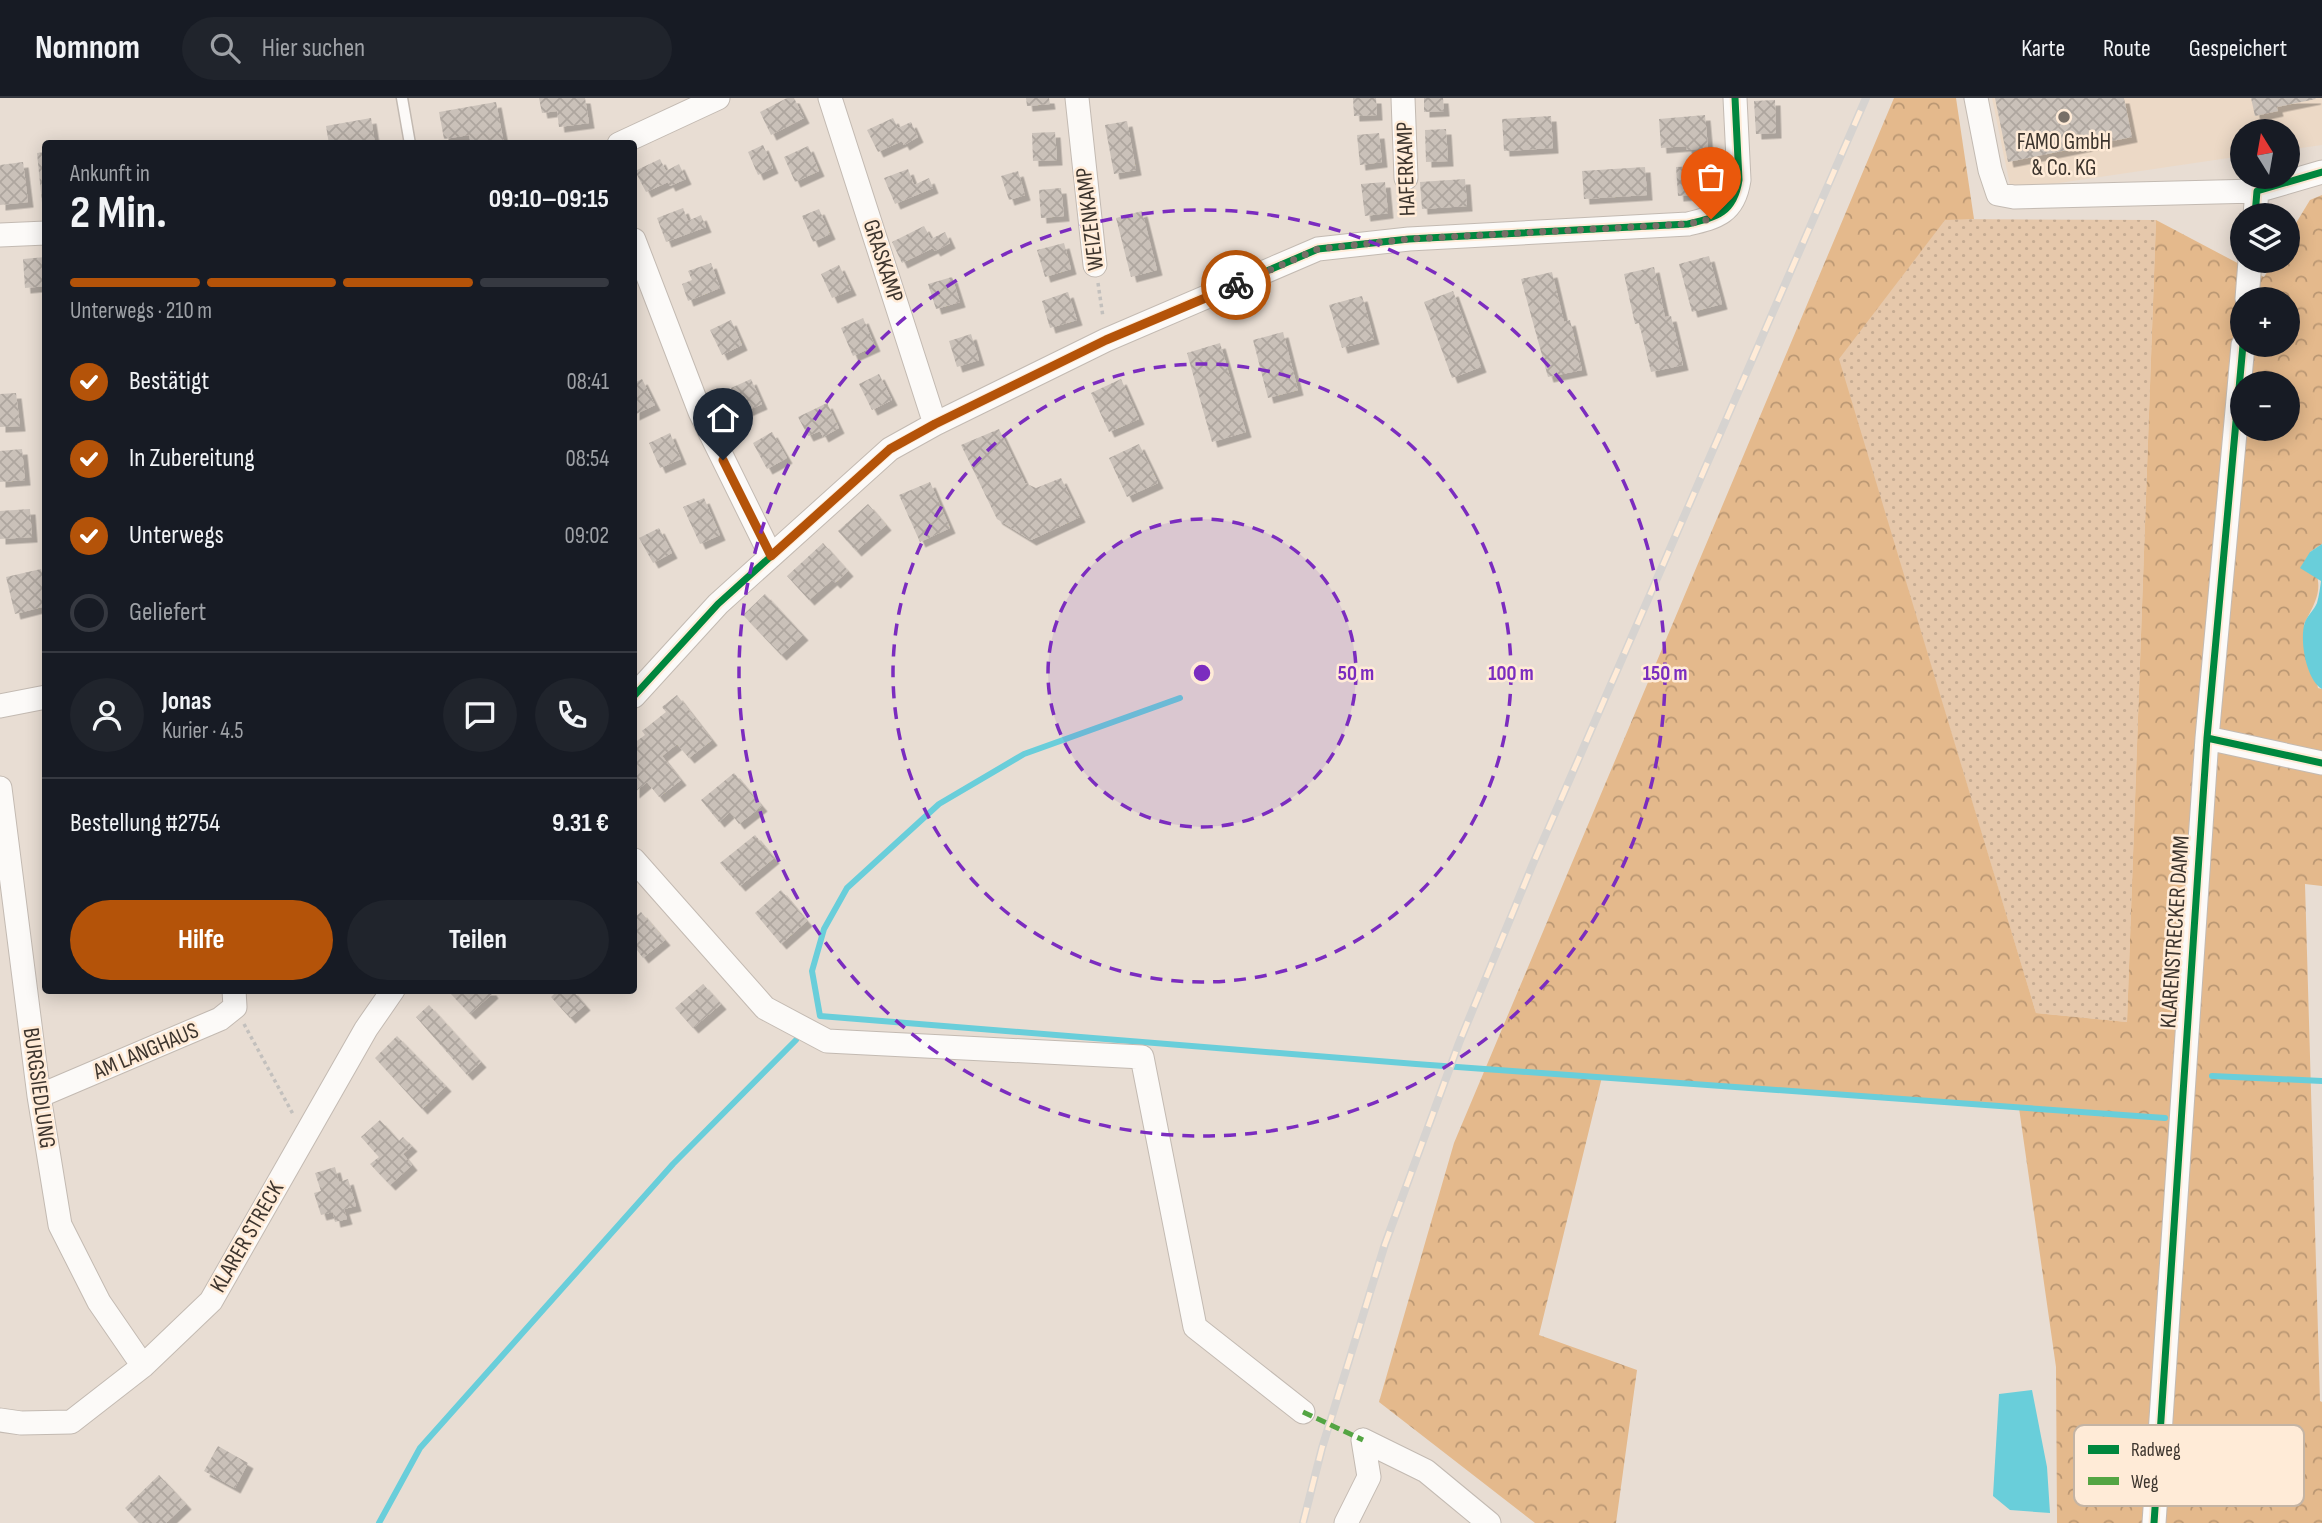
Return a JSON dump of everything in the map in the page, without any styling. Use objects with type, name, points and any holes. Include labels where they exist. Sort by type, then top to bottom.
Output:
[{"type":"street","points":[[628,140],[718,98]]},
{"type":"street","name":"GRASKAMP","points":[[830,98],[935,424]]},
{"type":"street","name":"WEIZENKAMP","points":[[1077,98],[1095,265]]},
{"type":"street","name":"HAFERKAMP","points":[[1403,98],[1406,178]]},
{"type":"street","points":[[637,693],[718,604],[890,449],[1106,340],[1318,249],[1409,239],[1688,224],[1711,219],[1726,211],[1737,192],[1739,180],[1735,98]]},
{"type":"street","points":[[1976,98],[1990,170],[1998,194],[2014,197],[2257,191],[2322,172]]},
{"type":"street","points":[[2256,203],[2257,191]]},
{"type":"street","points":[[0,235],[42,233]]},
{"type":"street","points":[[637,248],[700,412],[771,556]]},
{"type":"street","name":"KLARENSTRECKER DAMM","points":[[2161,1425],[2207,738],[2242,357]]},
{"type":"street","points":[[0,706],[42,698]]},
{"type":"street","points":[[2207,738],[2322,763]]},
{"type":"street","name":"BURGSIEDLUNG","points":[[0,789],[39,1096],[60,1225],[99,1302],[143,1366]]},
{"type":"street","points":[[637,863],[765,1007],[827,1041],[1142,1057],[1195,1327],[1303,1412]]},
{"type":"street","name":"KLARER STRECK","points":[[0,1420],[21,1423],[71,1422],[143,1366],[211,1301],[366,1029],[390,994]]},
{"type":"street","name":"AM LANGHAUS","points":[[39,1096],[220,1019],[235,999]]},
{"type":"street","points":[[1346,1523],[1368,1478],[1363,1440],[1426,1471],[1489,1523]]},
{"type":"lane","points":[[402,98],[409,140]]},
{"type":"path","points":[[235,999],[304,1136]]},
{"type":"shaded area","points":[[1992,98],[2322,98],[2322,145],[2300,148],[2300,119],[2230,119],[2230,158],[2011,190]]},
{"type":"shaded area","points":[[1945,219],[2156,220],[2127,1022],[2036,1013],[1838,359]]},
{"type":"green space","points":[[1894,98],[1956,98],[1974,219],[1945,220],[1839,359],[2036,1013],[2127,1022],[2156,220],[2230,259],[2230,273],[2256,273],[2264,277],[2266,273],[2300,273],[2300,217],[2310,200],[2322,195],[2322,544],[2310,552],[2317,573],[2318,589],[2304,624],[2318,688],[2322,689],[2322,886],[2305,884],[2322,1402],[2322,1523],[2057,1523],[2056,1367],[2019,1108],[1602,1077],[1539,1335],[1637,1370],[1616,1523],[1535,1523],[1379,1402],[1454,1143]]},
{"type":"water","points":[[2322,544],[2322,689],[2316,684],[2308,668],[2303,638],[2305,622],[2317,603],[2321,581],[2300,568],[2310,552]]},
{"type":"water","points":[[2032,1390],[2047,1467],[2050,1513],[2010,1510],[1993,1496],[1999,1394]]},
{"type":"building","points":[[539,98],[585,98],[589,123],[559,127],[557,111],[542,113]]},
{"type":"building","points":[[787,98],[794,98],[804,118],[771,135],[760,112]]},
{"type":"building","points":[[1026,98],[1049,98],[1050,104],[1027,106]]},
{"type":"building","points":[[1353,98],[1376,98],[1377,115],[1354,116]]},
{"type":"building","points":[[1424,98],[1443,98],[1444,111],[1424,112]]},
{"type":"building","name":"FAMO GmbH & Co. KG","points":[[1995,98],[2124,98],[2132,137],[2008,162]]},
{"type":"building","points":[[2251,98],[2316,99],[2277,107],[2278,111],[2255,116]]},
{"type":"building","points":[[1775,100],[1776,133],[1756,134],[1754,101]]},
{"type":"building","points":[[496,102],[503,140],[470,140],[469,135],[444,139],[439,112]]},
{"type":"building","points":[[1705,115],[1708,148],[1661,148],[1659,119]]},
{"type":"building","points":[[1551,116],[1553,148],[1504,151],[1502,119]]},
{"type":"building","points":[[371,118],[374,140],[328,140],[326,126]]},
{"type":"building","points":[[893,118],[898,128],[911,122],[918,137],[904,145],[902,141],[878,152],[867,130]]},
{"type":"building","points":[[1127,121],[1136,170],[1114,174],[1105,125]]},
{"type":"building","points":[[1446,129],[1448,161],[1426,162],[1425,130]]},
{"type":"building","points":[[1055,132],[1057,160],[1033,161],[1032,133]]},
{"type":"building","points":[[1379,133],[1382,162],[1360,165],[1357,135]]},
{"type":"building","points":[[763,145],[773,168],[758,175],[748,152]]},
{"type":"building","points":[[808,146],[819,171],[795,182],[784,157]]},
{"type":"building","points":[[42,152],[42,203],[37,153]]},
{"type":"building","points":[[660,159],[666,171],[679,164],[686,179],[670,186],[668,182],[646,192],[637,170]]},
{"type":"building","points":[[23,162],[28,202],[0,205],[0,165]]},
{"type":"building","points":[[1700,166],[1701,181],[1707,180],[1707,189],[1701,189],[1701,194],[1678,196],[1676,167]]},
{"type":"building","points":[[1645,167],[1647,195],[1584,199],[1582,171]]},
{"type":"building","points":[[908,169],[914,185],[929,178],[933,188],[895,204],[884,178]]},
{"type":"building","points":[[1018,171],[1025,195],[1009,200],[1001,176]]},
{"type":"building","points":[[1465,179],[1467,206],[1422,209],[1420,182]]},
{"type":"building","points":[[1385,182],[1388,213],[1365,216],[1361,184]]},
{"type":"building","points":[[1061,188],[1064,216],[1041,218],[1039,190]]},
{"type":"building","points":[[683,208],[688,221],[701,215],[706,227],[666,242],[657,218]]},
{"type":"building","points":[[819,209],[830,234],[813,242],[802,216]]},
{"type":"building","points":[[1142,211],[1157,270],[1131,277],[1116,218]]},
{"type":"building","points":[[924,226],[931,239],[945,232],[950,243],[902,263],[892,242]]},
{"type":"building","points":[[1064,243],[1071,269],[1045,277],[1037,250]]},
{"type":"building","points":[[1709,256],[1722,304],[1692,312],[1679,264]]},
{"type":"building","points":[[42,257],[42,286],[25,288],[23,259]]},
{"type":"building","points":[[711,263],[720,288],[688,301],[682,284],[692,280],[688,271]]},
{"type":"building","points":[[839,265],[851,290],[832,298],[821,274]]},
{"type":"building","points":[[1654,267],[1665,317],[1671,316],[1683,365],[1651,372],[1639,323],[1635,324],[1624,274]]},
{"type":"building","points":[[1552,272],[1564,322],[1570,320],[1582,370],[1548,377],[1521,279]]},
{"type":"building","points":[[952,277],[960,302],[936,309],[928,284]]},
{"type":"building","points":[[1453,291],[1481,367],[1452,378],[1424,302]]},
{"type":"building","points":[[1068,292],[1077,320],[1050,328],[1042,301]]},
{"type":"building","points":[[1362,296],[1374,339],[1342,348],[1329,305]]},
{"type":"building","points":[[863,318],[875,346],[853,356],[841,328]]},
{"type":"building","points":[[731,320],[742,345],[722,355],[710,330]]},
{"type":"building","points":[[1283,332],[1298,390],[1268,398],[1253,340]]},
{"type":"building","points":[[971,334],[979,360],[957,367],[949,341]]},
{"type":"building","points":[[1220,343],[1246,432],[1212,442],[1187,353]]},
{"type":"building","points":[[879,374],[892,400],[872,410],[859,384]]},
{"type":"building","points":[[642,379],[655,405],[637,414],[637,382]]},
{"type":"building","points":[[751,379],[762,404],[742,413],[731,388]]},
{"type":"building","points":[[1121,379],[1139,419],[1109,432],[1091,393]]},
{"type":"building","points":[[16,393],[20,426],[0,427],[0,394]]},
{"type":"building","points":[[827,403],[839,428],[823,437],[820,431],[808,436],[798,417]]},
{"type":"building","points":[[999,429],[1025,483],[1036,488],[1061,478],[1080,517],[1031,540],[997,519],[961,445]]},
{"type":"building","points":[[772,432],[787,458],[767,469],[753,443]]},
{"type":"building","points":[[670,433],[681,459],[660,468],[649,443]]},
{"type":"building","points":[[1139,444],[1158,483],[1127,497],[1109,458]]},
{"type":"building","points":[[22,449],[25,480],[0,482],[0,451]]},
{"type":"building","points":[[930,482],[950,528],[920,542],[899,495]]},
{"type":"building","points":[[704,498],[720,535],[700,544],[683,507]]},
{"type":"building","points":[[868,504],[886,525],[856,551],[838,531]]},
{"type":"building","points":[[30,509],[32,537],[0,539],[0,511]]},
{"type":"building","points":[[659,528],[672,553],[653,563],[639,538]]},
{"type":"building","points":[[823,543],[848,571],[835,583],[832,580],[809,600],[787,576]]},
{"type":"building","points":[[41,569],[42,607],[15,614],[6,577]]},
{"type":"building","points":[[765,594],[803,635],[781,655],[743,615]]},
{"type":"building","points":[[677,695],[712,740],[689,758],[677,744],[662,756],[681,780],[659,797],[647,782],[637,790],[637,741],[645,735],[642,731],[666,712],[662,707]]},
{"type":"building","points":[[734,773],[762,806],[739,824],[730,812],[719,822],[701,800]]},
{"type":"building","points":[[755,835],[774,858],[740,886],[720,863]]},
{"type":"building","points":[[781,890],[807,921],[781,944],[755,913]]},
{"type":"building","points":[[641,912],[665,940],[643,958],[637,950],[637,915]]},
{"type":"building","points":[[703,984],[721,1004],[693,1028],[675,1008]]},
{"type":"building","points":[[451,994],[492,994],[470,1014]]},
{"type":"building","points":[[554,994],[575,994],[585,1005],[570,1018],[551,997]]},
{"type":"building","points":[[429,1005],[481,1062],[467,1075],[416,1017]]},
{"type":"building","points":[[397,1036],[446,1086],[422,1109],[375,1058]]},
{"type":"building","points":[[380,1120],[399,1141],[403,1137],[412,1146],[403,1154],[412,1165],[390,1185],[370,1164],[379,1157],[361,1137]]},
{"type":"building","points":[[335,1167],[339,1182],[348,1179],[356,1206],[344,1209],[347,1219],[335,1222],[333,1212],[321,1215],[314,1193],[321,1191],[315,1173]]},
{"type":"building","points":[[218,1446],[248,1463],[235,1488],[204,1471]]},
{"type":"building","points":[[159,1475],[186,1504],[166,1523],[139,1523],[125,1508]]},
{"type":"waterway","points":[[1180,698],[1024,754],[939,804],[847,888],[824,929],[812,971],[820,1016],[1416,1064],[2165,1118]]},
{"type":"waterway","points":[[379,1523],[420,1448],[673,1164],[796,1040]]},
{"type":"waterway","points":[[2212,1076],[2322,1081]]},
{"type":"railway","points":[[1303,1523],[1322,1448],[1385,1244],[1459,1043],[1532,866],[1866,98]]},
{"type":"marked path","points":[[1303,1412],[1363,1440]]},
{"type":"cycle path","points":[[637,693],[718,604],[890,449],[1106,340],[1318,249],[1409,239],[1688,224],[1716,216],[1733,200],[1739,180],[1735,98]]},
{"type":"cycle path","points":[[2256,203],[2257,191],[2322,172]]},
{"type":"cycle path","points":[[2161,1425],[2207,738],[2242,357]]},
{"type":"cycle path","points":[[2207,738],[2322,763]]},
{"type":"cycle path","points":[[2154,1523],[2155,1506]]},
{"type":"way so far","points":[[1236,285],[1318,249],[1409,239],[1688,224],[1711,219]]},
{"type":"place","name":"FAMO GmbH & Co. KG","points":[[2064,117]]},
{"type":"route","points":[[723,460],[771,556],[890,449],[1106,340],[1236,285]]}]
